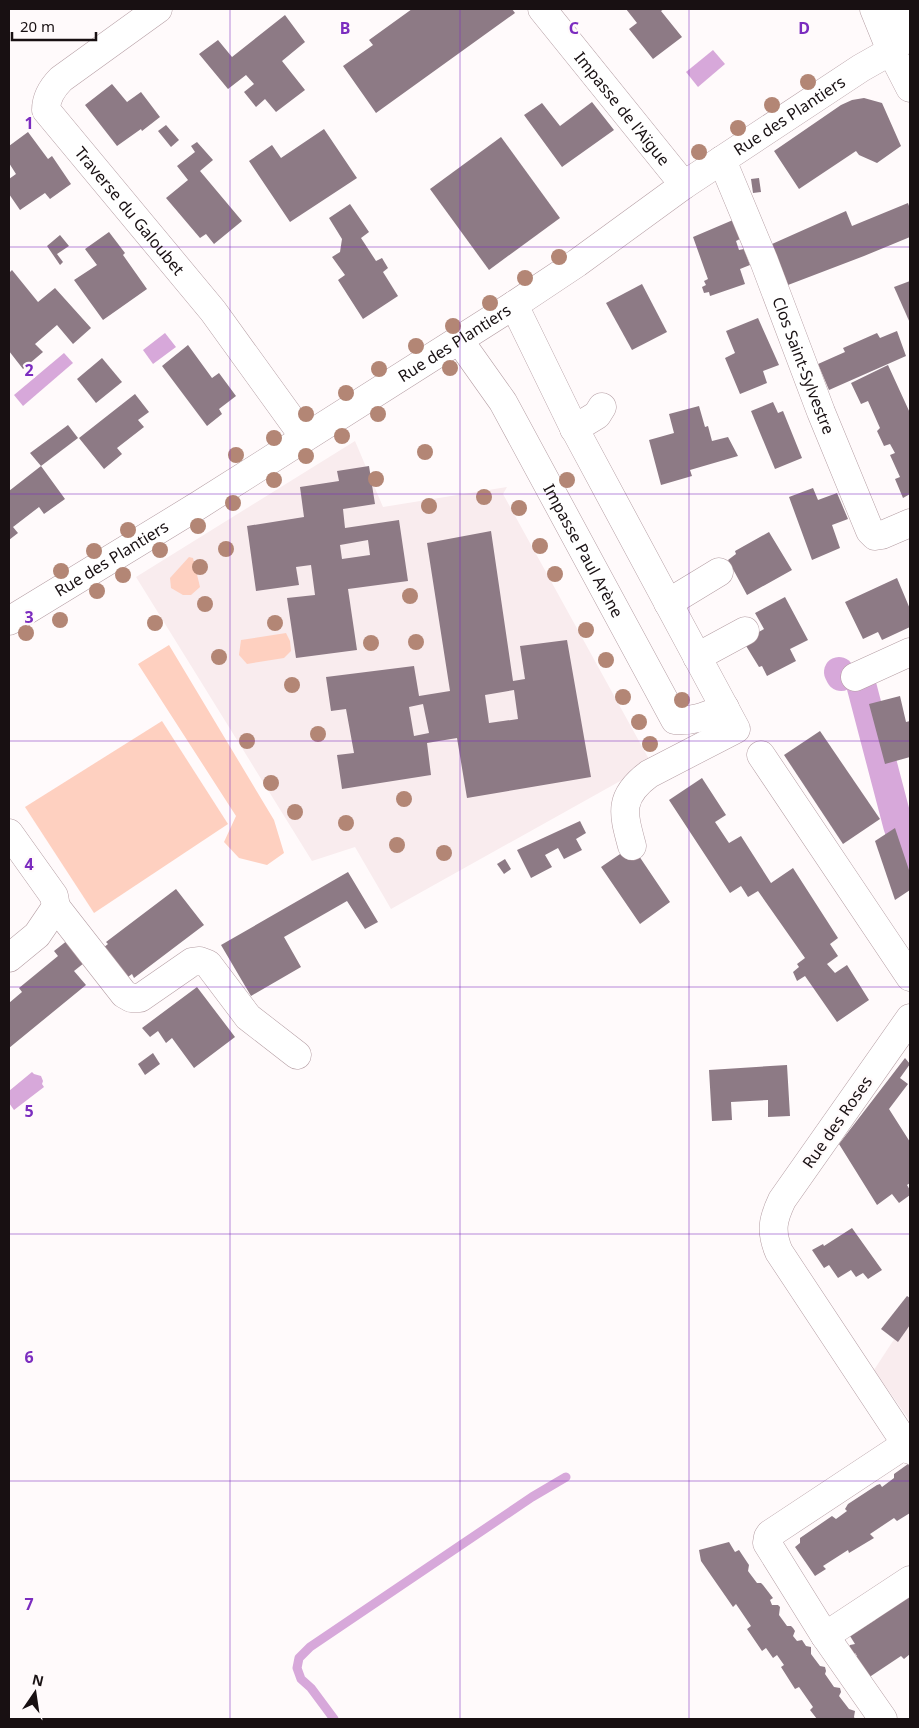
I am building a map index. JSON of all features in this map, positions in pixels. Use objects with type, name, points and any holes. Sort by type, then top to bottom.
[{"type":"street","name":"Traverse du Galoubet","points":[[158,9],[61,79],[48,96],[46,110],[49,116],[212,311],[304,437]]},
{"type":"street","name":"Impasse de l'Aïgue","points":[[542,9],[684,185]]},
{"type":"street","points":[[874,9],[904,48]]},
{"type":"street","points":[[898,9],[910,88]]},
{"type":"street","name":"Rue des Plantiers","points":[[9,621],[206,500],[514,305],[577,263],[684,185],[861,68],[904,48]]},
{"type":"street","name":"Clos Saint-Sylvestre","points":[[722,160],[764,261],[821,412],[870,532],[876,536],[882,535],[910,523]]},
{"type":"street","points":[[514,305],[573,427],[731,718],[636,783],[628,797],[624,810],[632,846]]},
{"type":"street","name":"Impasse Paul Arène","points":[[458,340],[502,402],[674,720],[731,718]]},
{"type":"street","points":[[573,427],[597,415],[602,407]]},
{"type":"street","points":[[668,603],[719,572]]},
{"type":"street","points":[[697,657],[745,631]]},
{"type":"street","points":[[855,676],[910,652]]},
{"type":"street","points":[[761,755],[910,977]]},
{"type":"street","points":[[9,833],[54,896],[56,907],[124,994],[131,998],[140,998],[192,962],[200,961],[208,964],[248,1017],[297,1055]]},
{"type":"street","points":[[9,958],[37,934],[56,907]]},
{"type":"street","name":"Rue des Roses","points":[[904,1440],[779,1252],[773,1230],[775,1215],[782,1200],[910,1018]]},
{"type":"street","points":[[882,1719],[768,1546],[768,1537],[904,1440]]},
{"type":"street","points":[[826,1636],[910,1580]]},
{"type":"shaded area","points":[[713,50],[725,64],[698,87],[686,72]]},
{"type":"shaded area","points":[[165,333],[176,347],[153,364],[143,350]]},
{"type":"shaded area","points":[[64,353],[73,363],[23,406],[14,395]]},
{"type":"shaded area","points":[[355,441],[383,507],[507,487],[503,494],[650,761],[631,775],[391,909],[355,847],[312,861],[136,577]]},
{"type":"shaded area","points":[[189,557],[193,558],[200,587],[191,595],[183,595],[171,588],[170,578]]},
{"type":"shaded area","points":[[286,633],[290,641],[291,651],[284,658],[247,664],[239,655],[241,640]]},
{"type":"shaded area","points":[[169,645],[274,820],[284,853],[267,865],[239,858],[224,842],[236,816],[138,664]]},
{"type":"shaded area","points":[[162,721],[228,824],[94,913],[25,807]]},
{"type":"shaded area","points":[[32,1072],[41,1076],[44,1087],[14,1110],[9,1103],[9,1091]]},
{"type":"shaded area","points":[[910,1315],[910,1421],[874,1370]]},
{"type":"building","points":[[412,9],[512,9],[515,13],[376,113],[343,66],[373,45],[369,40]]},
{"type":"building","points":[[626,9],[664,9],[661,11],[682,37],[653,59],[629,29],[637,23]]},
{"type":"building","points":[[285,15],[305,42],[282,61],[305,90],[276,112],[265,99],[256,107],[244,92],[254,84],[246,75],[228,89],[199,54],[218,40],[232,57]]},
{"type":"building","points":[[112,84],[127,102],[141,92],[160,117],[142,131],[141,129],[117,146],[85,105]]},
{"type":"building","points":[[864,98],[882,103],[901,146],[877,163],[859,155],[856,151],[799,189],[774,151],[841,105],[852,100]]},
{"type":"building","points":[[592,102],[614,130],[562,167],[524,115],[542,103],[560,126]]},
{"type":"building","points":[[166,125],[179,140],[171,147],[158,131]]},
{"type":"building","points":[[324,129],[357,178],[290,222],[249,161],[272,145],[281,158]]},
{"type":"building","points":[[28,132],[48,159],[52,156],[71,184],[50,199],[45,193],[20,210],[9,194],[9,179],[16,174],[9,163],[9,146]]},
{"type":"building","points":[[501,137],[560,218],[489,270],[430,189]]},
{"type":"building","points":[[197,142],[213,160],[200,171],[242,221],[214,244],[206,234],[200,238],[166,198],[188,180],[177,166],[195,152],[191,146]]},
{"type":"building","points":[[759,178],[761,192],[753,193],[751,179]]},
{"type":"building","points":[[908,203],[910,209],[910,237],[788,285],[772,244],[846,211],[852,226]]},
{"type":"building","points":[[350,204],[369,232],[361,238],[376,261],[382,258],[388,268],[383,272],[398,296],[363,319],[338,280],[345,275],[332,257],[340,252],[342,239],[329,218]]},
{"type":"building","points":[[733,220],[740,239],[736,241],[739,250],[744,249],[750,265],[740,269],[745,284],[710,296],[709,292],[704,293],[702,287],[706,285],[704,281],[708,279],[693,237]]},
{"type":"building","points":[[109,232],[125,253],[123,255],[147,289],[103,320],[74,280],[97,265],[85,249]]},
{"type":"building","points":[[60,235],[69,246],[57,254],[63,262],[60,265],[47,246]]},
{"type":"building","points":[[12,270],[38,302],[55,288],[91,328],[73,344],[57,325],[35,344],[43,352],[23,369],[9,351],[9,273]]},
{"type":"building","points":[[910,281],[910,323],[894,287]]},
{"type":"building","points":[[642,284],[667,332],[632,350],[606,303]]},
{"type":"building","points":[[758,318],[779,365],[763,371],[767,383],[740,394],[725,358],[735,353],[726,331]]},
{"type":"building","points":[[897,331],[906,356],[829,390],[818,364],[845,352],[843,348],[877,333],[880,338]]},
{"type":"building","points":[[188,345],[212,378],[219,373],[236,396],[219,409],[222,414],[207,426],[162,366]]},
{"type":"building","points":[[102,358],[122,382],[96,403],[77,379]]},
{"type":"building","points":[[888,365],[910,413],[910,494],[903,498],[895,479],[900,477],[890,455],[895,453],[890,444],[884,446],[877,431],[880,428],[868,401],[861,404],[851,383]]},
{"type":"building","points":[[135,394],[149,412],[138,420],[144,427],[117,448],[122,454],[104,469],[79,438]]},
{"type":"building","points":[[773,402],[778,413],[783,411],[802,458],[775,469],[751,411]]},
{"type":"building","points":[[699,406],[705,427],[708,426],[712,441],[728,437],[738,456],[690,470],[692,476],[661,485],[649,440],[674,433],[669,414]]},
{"type":"building","points":[[68,425],[78,438],[41,466],[30,453]]},
{"type":"building","points":[[41,466],[65,499],[44,514],[39,507],[13,527],[18,533],[9,540],[9,491]]},
{"type":"building","points":[[369,466],[375,504],[343,509],[345,528],[399,520],[408,581],[348,589],[357,650],[296,658],[287,598],[315,595],[311,565],[296,567],[299,585],[256,591],[247,526],[304,517],[300,487],[339,481],[337,471]],"holes":[[[368,540],[370,555],[342,559],[340,545]]]},
{"type":"building","points":[[813,488],[818,500],[837,493],[848,519],[832,525],[840,548],[812,560],[789,497]]},
{"type":"building","points":[[491,531],[513,681],[525,679],[520,646],[567,640],[591,777],[467,798],[457,738],[427,743],[431,775],[342,789],[337,755],[354,753],[346,709],[331,711],[326,677],[414,666],[419,696],[450,691],[427,543]],"holes":[[[514,690],[518,719],[489,723],[485,695]],[[423,704],[429,733],[414,736],[409,707]]]},
{"type":"building","points":[[769,532],[792,570],[747,595],[728,560],[736,554],[735,551]]},
{"type":"building","points":[[897,578],[910,609],[910,627],[882,640],[878,632],[863,639],[845,602]]},
{"type":"building","points":[[785,597],[808,640],[790,649],[796,661],[767,676],[762,666],[759,667],[743,641],[764,629],[755,613]]},
{"type":"building","points":[[900,696],[906,722],[910,721],[910,757],[885,764],[869,704]]},
{"type":"building","points":[[820,731],[880,819],[843,844],[784,755]]},
{"type":"building","points":[[702,778],[726,815],[715,822],[729,843],[741,836],[771,883],[793,868],[838,938],[830,944],[838,956],[827,964],[835,973],[847,965],[869,1000],[837,1022],[805,976],[797,981],[793,972],[799,967],[797,964],[805,958],[758,891],[748,897],[741,886],[730,893],[669,800]]},
{"type":"building","points":[[580,821],[586,833],[576,839],[582,850],[564,859],[558,848],[545,855],[552,867],[531,878],[517,850]]},
{"type":"building","points":[[895,828],[910,873],[910,890],[895,900],[875,841]]},
{"type":"building","points":[[626,850],[633,860],[639,856],[670,902],[640,924],[601,867]]},
{"type":"building","points":[[505,859],[511,869],[504,874],[497,864]]},
{"type":"building","points":[[348,872],[378,922],[365,929],[347,901],[284,937],[301,967],[251,996],[221,945]]},
{"type":"building","points":[[176,889],[204,925],[134,978],[132,974],[121,982],[98,952],[108,944],[106,942]]},
{"type":"building","points":[[68,940],[84,963],[74,971],[86,985],[9,1048],[9,1003],[22,992],[19,988],[58,956],[54,951]]},
{"type":"building","points":[[197,987],[235,1037],[194,1068],[172,1038],[166,1043],[158,1031],[150,1037],[142,1028]]},
{"type":"building","points":[[153,1053],[160,1064],[145,1075],[138,1064]]},
{"type":"building","points":[[905,1058],[910,1064],[900,1078],[908,1084],[889,1109],[910,1142],[910,1183],[907,1185],[910,1195],[899,1203],[892,1194],[877,1205],[839,1144]]},
{"type":"building","points":[[787,1065],[790,1116],[768,1117],[768,1100],[731,1102],[732,1120],[712,1121],[709,1070]]},
{"type":"building","points":[[852,1228],[882,1270],[868,1279],[863,1273],[856,1277],[851,1270],[838,1278],[829,1265],[824,1268],[812,1250],[823,1244],[824,1246]]},
{"type":"building","points":[[907,1296],[910,1298],[910,1325],[898,1342],[881,1329]]},
{"type":"building","points":[[908,1464],[910,1467],[910,1513],[897,1521],[894,1518],[870,1534],[874,1538],[849,1553],[848,1550],[823,1566],[826,1569],[815,1576],[795,1547],[800,1543],[800,1538],[832,1516],[836,1519],[847,1511],[845,1509],[848,1504],[877,1485],[880,1484],[882,1487],[894,1478],[894,1474]]},
{"type":"building","points":[[729,1542],[735,1552],[739,1550],[749,1565],[748,1571],[757,1583],[761,1583],[773,1598],[770,1600],[772,1605],[780,1607],[779,1615],[787,1626],[791,1626],[795,1631],[793,1636],[797,1641],[802,1640],[806,1646],[811,1647],[811,1654],[820,1666],[825,1667],[825,1674],[834,1687],[840,1688],[839,1696],[849,1709],[855,1711],[855,1719],[817,1719],[810,1710],[813,1707],[799,1687],[795,1689],[781,1667],[784,1665],[777,1655],[773,1658],[766,1648],[762,1651],[747,1629],[751,1626],[736,1604],[733,1607],[701,1561],[699,1550]]},
{"type":"building","points":[[910,1585],[910,1654],[904,1659],[901,1656],[865,1680],[852,1659],[857,1656],[848,1648],[850,1645],[855,1644],[850,1636],[875,1620]]},
{"type":"waterway","points":[[839,672],[841,676]]},
{"type":"waterway","points":[[861,684],[898,825],[910,861]]},
{"type":"waterway","points":[[334,1719],[311,1688],[301,1679],[297,1668],[299,1658],[310,1647],[532,1497],[566,1477]]}]
